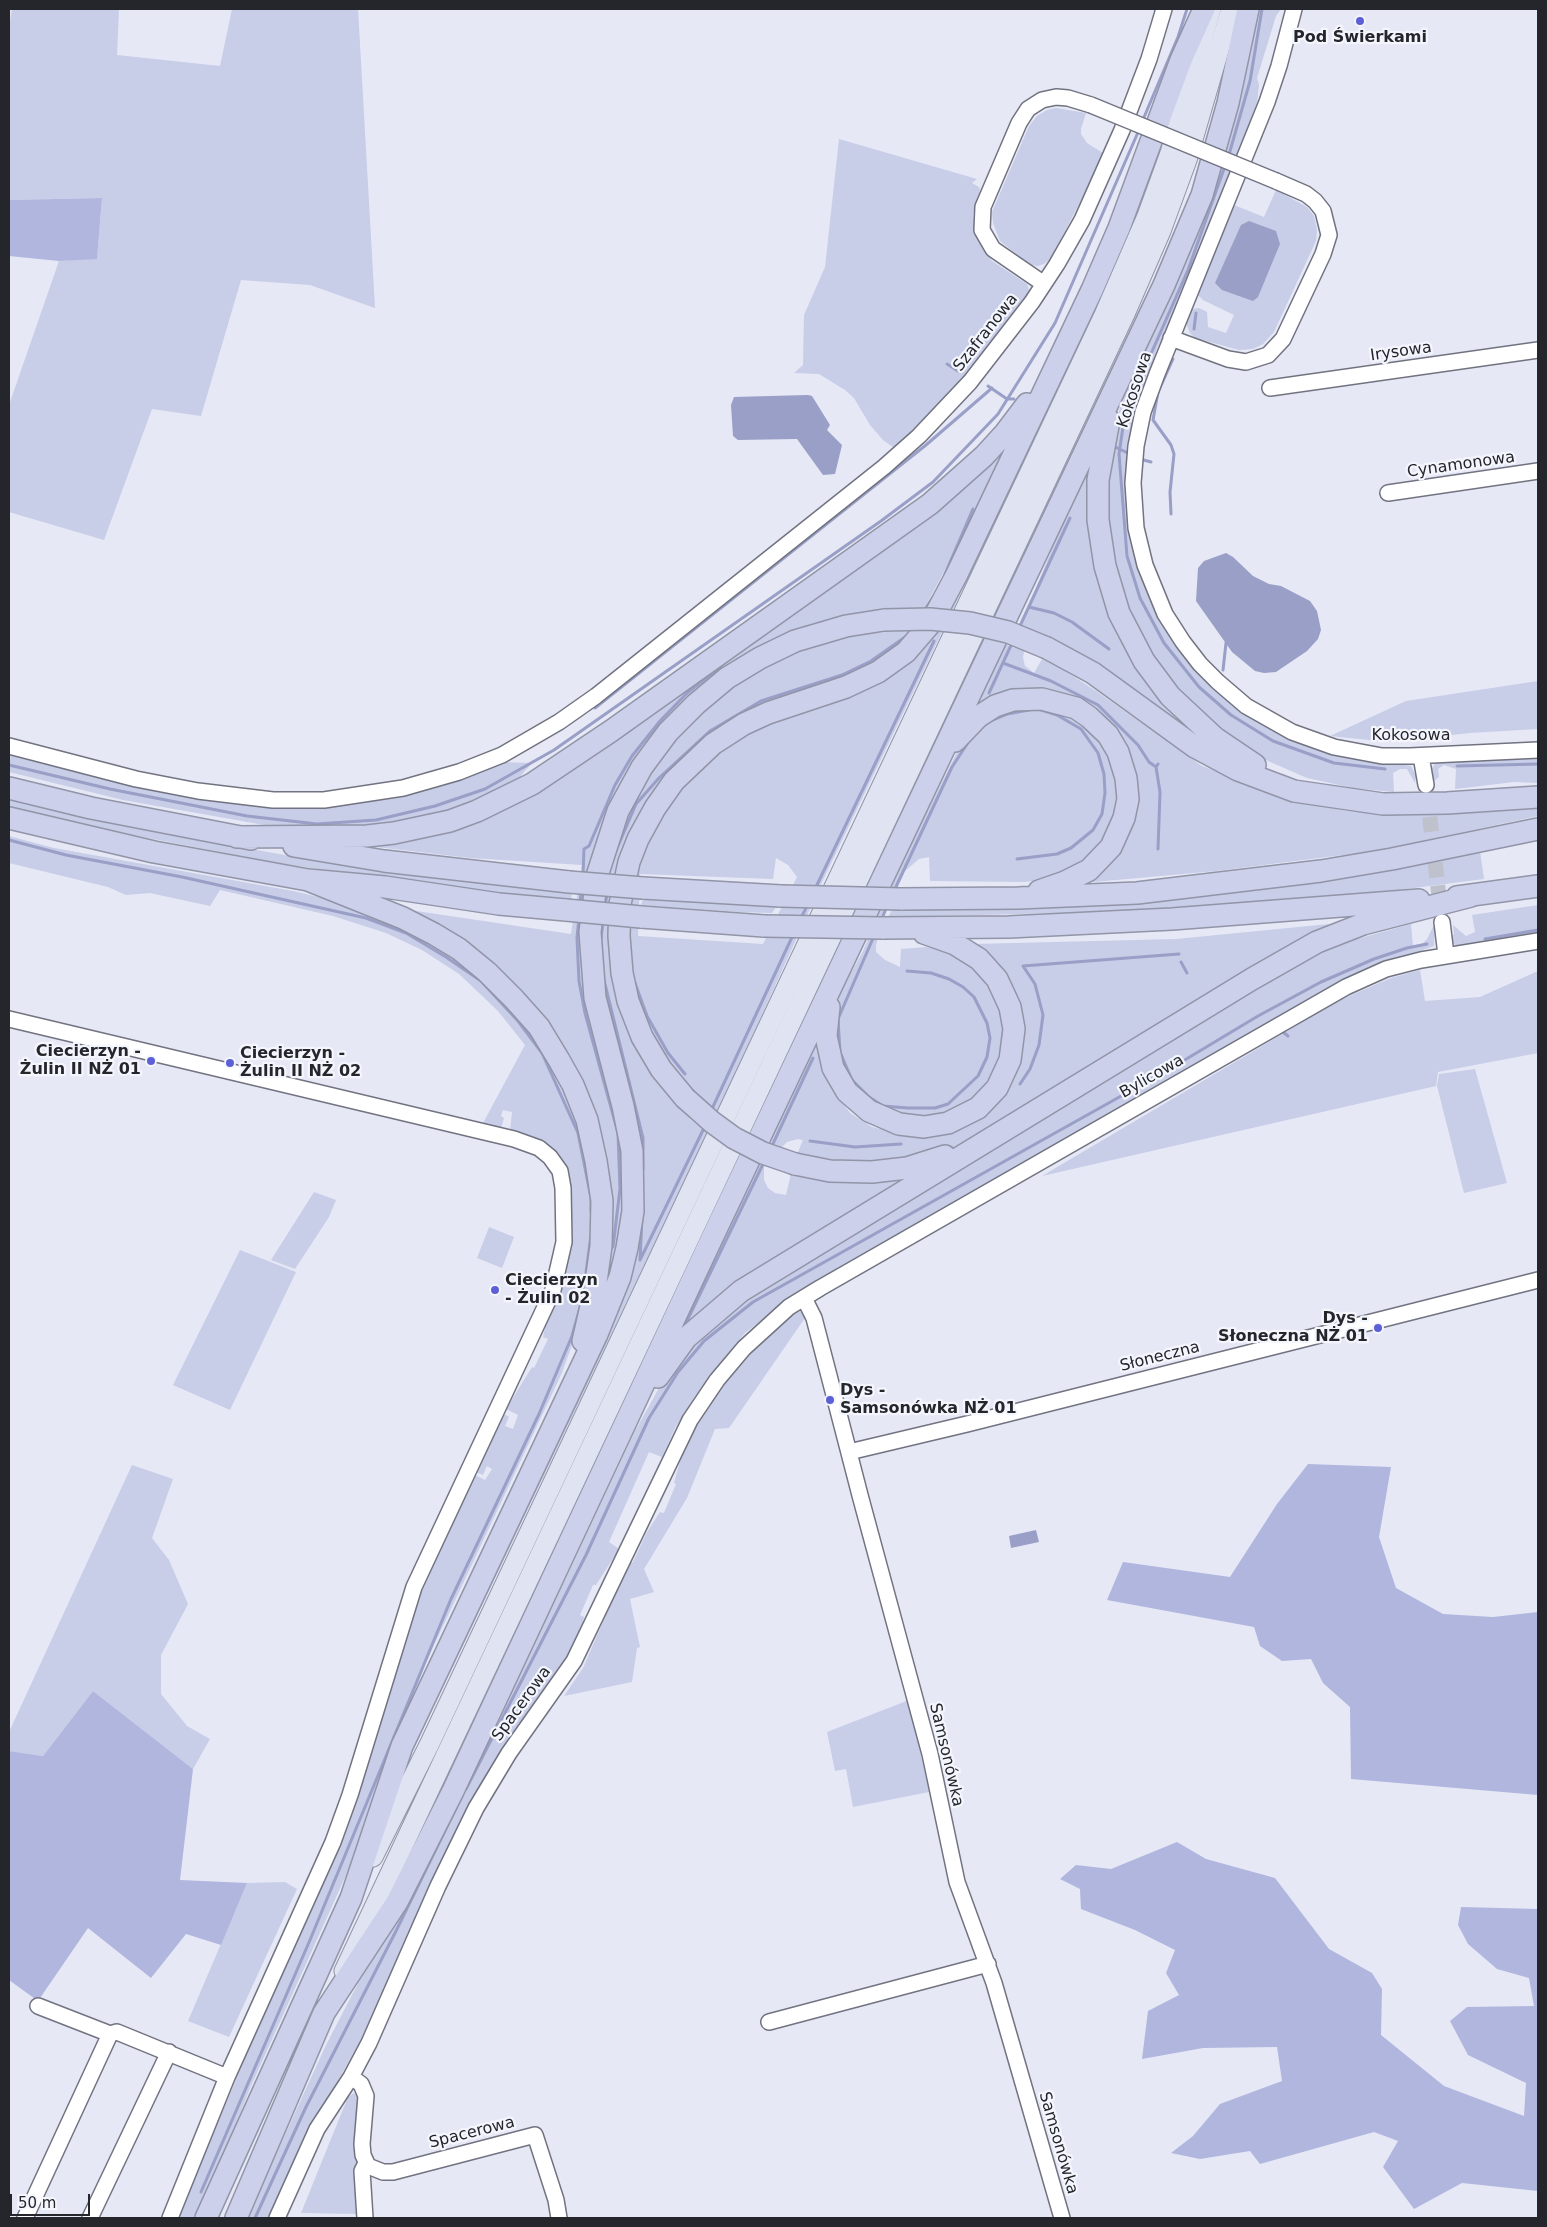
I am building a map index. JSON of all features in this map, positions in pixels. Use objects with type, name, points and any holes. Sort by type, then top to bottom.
[{"type":"highway","points":[[1015,1123],[958,1151],[907,1168],[878,1172],[851,1172],[795,1164],[763,1153],[734,1138],[712,1122],[685,1098],[661,1069],[642,1037],[628,1001],[621,967],[619,920],[622,889],[633,851],[644,827],[674,781],[696,758],[720,739],[768,713],[868,678],[888,666],[914,644],[931,623],[946,598],[1061,356],[1119,228],[1181,60],[1204,9]]},
{"type":"highway","points":[[236,2218],[324,2013],[397,1902],[453,1791],[1164,285],[1202,194],[1228,103],[1248,9]]},
{"type":"highway","points":[[237,837],[367,836],[394,833],[450,821],[498,801],[532,784],[611,731],[940,496],[973,468],[1005,433],[1061,356]]},
{"type":"highway","points":[[1121,376],[1104,441],[1098,480],[1097,505],[1104,566],[1125,626],[1152,673],[1170,696],[1191,717],[1243,758],[1316,795]]},
{"type":"highway","points":[[206,2218],[351,1898],[402,1746],[574,1382],[620,1277],[633,1211],[633,1172],[629,1132],[598,1013],[590,954],[590,921],[597,876],[618,811],[642,767],[668,732],[696,704],[727,678],[760,658],[795,642],[846,626],[884,620],[930,619],[963,622],[1008,632],[1047,648],[1093,673],[1184,739],[1213,757],[1268,782],[1294,791],[1383,804],[1538,796]]},
{"type":"highway","points":[[937,763],[962,731],[978,717],[995,706],[1013,700],[1027,699],[1042,699],[1076,708],[1099,726],[1118,752],[1126,778],[1128,799],[1124,818],[1110,847],[1089,870],[1018,898]]},
{"type":"highway","points":[[9,788],[91,808],[237,837],[384,861],[568,882],[781,896],[901,899],[1018,898],[1137,893],[1322,871],[1392,859],[1538,829]]},
{"type":"highway","points":[[9,818],[154,852],[308,880],[385,887],[499,904],[764,926],[882,928],[1009,927],[1172,920],[1471,896],[1538,886]]},
{"type":"highway","points":[[308,880],[403,918],[458,949],[487,972],[533,1020],[573,1085],[587,1120],[596,1161],[602,1218],[595,1289],[574,1382]]},
{"type":"highway","points":[[621,1433],[664,1367],[686,1338],[741,1291],[1252,979],[1317,942],[1363,924],[1471,896]]},
{"type":"highway","points":[[836,978],[826,1022],[826,1043],[833,1068],[843,1086],[857,1102],[884,1120],[916,1127],[948,1123],[971,1112],[983,1103],[997,1088],[1010,1060],[1014,1029],[1008,998],[992,972],[972,953],[955,944],[911,928]]},
{"type":"main road","points":[[351,1898],[429,1745],[1104,315],[1137,240],[1163,172],[1194,73],[1211,9]]},
{"type":"main road","points":[[324,2013],[1125,314],[1161,231],[1188,160],[1231,9]]},
{"type":"street","name":"Szafranowa","points":[[9,746],[136,779],[222,795],[273,800],[324,800],[403,788],[474,767],[502,755],[539,734],[596,696],[884,467],[920,436],[953,401],[989,359],[1044,284],[1075,233],[1098,187],[1149,59],[1164,9]]},
{"type":"street","name":"Kokosowa","points":[[1294,9],[1267,102],[1143,412],[1136,446],[1133,484],[1136,528],[1143,560],[1154,590],[1172,626],[1195,657],[1218,682],[1255,712],[1283,728],[1310,740],[1349,751],[1382,756],[1422,756],[1538,750]]},
{"type":"street","points":[[1044,284],[993,249],[982,230],[983,207],[1018,123],[1028,109],[1042,100],[1056,97],[1068,98],[1091,105],[1276,181],[1306,194],[1315,201],[1323,211],[1329,235],[1323,254],[1282,339],[1268,355],[1246,362],[1228,359],[1171,338]]},
{"type":"street","name":"Irysowa","points":[[1270,388],[1538,350]]},
{"type":"street","name":"Cynamonowa","points":[[1388,493],[1538,471]]},
{"type":"street","points":[[1422,756],[1426,785]]},
{"type":"street","points":[[1442,922],[1446,955]]},
{"type":"street","name":"Bylicowa","points":[[804,1298],[1340,990],[1391,968],[1446,955],[1538,941]]},
{"type":"street","points":[[9,1019],[514,1139],[534,1146],[547,1154],[556,1164],[562,1180],[565,1209],[564,1242],[553,1290],[414,1587],[340,1824],[227,2077],[170,2218]]},
{"type":"street","name":"Słoneczna","points":[[849,1452],[1538,1280]]},
{"type":"street","name":"Samsonówka","points":[[804,1298],[814,1318],[930,1754],[957,1882],[988,1964],[1062,2218]]},
{"type":"street","name":"Spacerowa","points":[[277,2218],[317,2129],[351,2077],[369,2043],[438,1886],[476,1808],[508,1753],[567,1672],[581,1648],[695,1412],[722,1372],[744,1348],[776,1318],[804,1298]]},
{"type":"street","points":[[769,2022],[988,1964]]},
{"type":"street","points":[[38,2006],[110,2034],[117,2032],[227,2077]]},
{"type":"street","points":[[25,2218],[110,2034]]},
{"type":"street","points":[[90,2218],[169,2052]]},
{"type":"street","points":[[351,2077],[361,2084],[366,2096],[362,2144],[366,2163],[362,2171],[365,2218]]},
{"type":"street","name":"Spacerowa","points":[[366,2163],[373,2169],[393,2172],[534,2135],[556,2200],[559,2218]]},
{"type":"shaded area","points":[[12,9],[119,9],[117,55],[220,66],[232,9],[358,9],[375,308],[310,285],[241,280],[201,416],[152,409],[104,540],[9,512],[9,405],[59,261],[97,258],[102,198],[9,200],[9,28]]},
{"type":"shaded area","points":[[1256,9],[1281,9],[1276,16],[1257,78],[1259,85],[1257,103],[1172,321],[1158,346],[1144,388],[1127,479],[1170,634],[1291,738],[1331,754],[1411,766],[1416,776],[1415,783],[1407,769],[1400,769],[1393,773],[1394,792],[1353,788],[1307,778],[1268,761],[1241,746],[1201,716],[1183,698],[1146,650],[1113,571],[1104,500],[1114,430],[1124,393]]},
{"type":"shaded area","points":[[1056,108],[1086,113],[1081,134],[1087,143],[1103,153],[1090,183],[1051,258],[1038,266],[1030,265],[1000,241],[993,223],[992,212],[1029,126],[1037,116],[1047,110]]},
{"type":"shaded area","points":[[1168,118],[1156,163],[1101,294],[1040,428],[824,878],[715,1118],[673,1076],[640,1016],[626,936],[633,873],[660,811],[721,746],[911,657]],"holes":[[[776,858],[788,865],[797,877],[763,944],[638,936],[640,874],[773,879]]]},
{"type":"shaded area","points":[[839,139],[977,179],[972,183],[979,187],[980,190],[973,215],[978,239],[992,261],[1027,284],[1029,290],[1029,295],[948,398],[899,445],[893,447],[883,440],[870,425],[854,398],[845,390],[819,374],[794,373],[803,365],[804,315],[825,267]]},
{"type":"shaded area","points":[[1276,190],[1307,207],[1314,216],[1317,230],[1316,241],[1274,332],[1263,344],[1253,349],[1239,350],[1195,338],[1190,333],[1186,323],[1192,309],[1199,308],[1207,312],[1208,327],[1226,333],[1234,315],[1203,300],[1198,295],[1234,205],[1264,217]]},
{"type":"shaded area","points":[[102,198],[97,259],[59,261],[9,256],[9,200]]},
{"type":"shaded area","points":[[1249,221],[1276,231],[1280,244],[1258,297],[1253,301],[1222,290],[1215,283],[1241,225]]},
{"type":"shaded area","points":[[812,396],[830,425],[827,430],[842,445],[835,474],[823,475],[797,439],[738,440],[733,436],[731,405],[734,397]]},
{"type":"shaded area","points":[[1022,425],[924,609],[800,632],[648,743],[582,911],[579,939],[583,988],[593,1036],[622,1130],[623,1226],[606,1294],[608,1224],[556,1041],[403,909],[571,934],[582,865],[470,858],[368,846],[469,821]]},
{"type":"shaded area","points":[[1095,444],[1095,563],[1104,601],[1121,638],[1204,740],[1070,648],[1020,627]]},
{"type":"shaded area","points":[[1226,553],[1253,576],[1269,584],[1281,586],[1310,601],[1317,611],[1321,630],[1318,639],[1307,651],[1276,672],[1264,673],[1255,671],[1232,652],[1196,601],[1198,568],[1204,561]]},
{"type":"shaded area","points":[[917,630],[878,665],[766,707],[667,779],[613,948],[679,1105],[691,1120],[707,1133],[399,1780],[416,1731],[638,1226],[598,986],[599,902],[630,803],[653,764],[689,721],[757,667],[791,653],[858,634]]},
{"type":"shaded area","points":[[1001,643],[1024,651],[1025,666],[1034,673],[1042,659],[1065,671],[1202,766],[1301,803],[1348,811],[1406,815],[1538,805],[1538,816],[1375,851],[1216,871],[1083,883],[1136,789],[1072,698],[971,712]]},
{"type":"shaded area","points":[[1538,681],[1538,729],[1470,733],[1389,742],[1330,736],[1406,701]]},
{"type":"shaded area","points":[[1024,705],[1066,713],[1101,738],[1112,760],[1119,786],[1118,806],[1098,851],[1080,867],[1054,879],[1024,882],[930,881],[929,857],[919,859],[905,871],[883,915],[876,952],[885,960],[900,967],[901,949],[926,947],[952,953],[980,970],[1003,1007],[1006,1045],[989,1087],[962,1109],[924,1119],[888,1114],[844,1078],[832,1024],[840,993],[863,951],[893,880],[963,740],[996,713]]},
{"type":"shaded area","points":[[9,754],[187,795],[329,805],[365,802],[420,791],[498,762],[532,763],[509,789],[452,812],[390,827],[270,826],[123,800],[9,772]]},
{"type":"shaded area","points":[[1538,756],[1538,783],[1514,782],[1455,789],[1456,769],[1444,765],[1438,769],[1439,777],[1434,781],[1433,775],[1429,773],[1436,762]]},
{"type":"shaded area","points":[[9,799],[135,828],[307,859],[437,878],[572,893],[571,901],[369,877],[272,862],[81,825],[9,808]]},
{"type":"shaded area","points":[[9,836],[54,848],[293,891],[365,908],[456,952],[513,1004],[575,1108],[596,1215],[585,1310],[561,1375],[427,1660],[390,1755],[360,1844],[251,2086],[198,2218],[178,2218],[279,1977],[345,1835],[417,1602],[475,1475],[485,1480],[492,1469],[487,1466],[483,1475],[476,1472],[504,1414],[509,1417],[505,1426],[513,1429],[518,1415],[506,1409],[532,1367],[534,1368],[548,1339],[543,1337],[571,1212],[570,1179],[563,1162],[548,1146],[534,1138],[510,1131],[512,1112],[503,1110],[501,1116],[504,1118],[501,1128],[497,1129],[482,1125],[525,1045],[498,1011],[459,974],[422,950],[386,933],[333,916],[220,890],[210,906],[150,893],[126,895],[108,887],[9,863]]},
{"type":"shaded area","points":[[1480,851],[1484,879],[1311,900],[1161,911],[888,917],[892,910],[1025,909],[1226,894],[1381,871]]},
{"type":"shaded area","points":[[643,899],[776,907],[772,913],[738,912],[641,905]]},
{"type":"shaded area","points":[[1538,905],[1538,935],[1459,948],[1453,943],[1449,935],[1454,935],[1453,925],[1466,936],[1475,932],[1472,915]]},
{"type":"shaded area","points":[[1435,923],[1434,946],[1354,974],[839,1267],[786,1301],[745,1333],[693,1399],[675,1428],[662,1457],[649,1452],[609,1542],[619,1549],[596,1585],[593,1585],[580,1615],[584,1617],[579,1638],[570,1657],[545,1693],[390,1978],[364,2034],[302,2145],[268,2218],[247,2218],[326,2045],[482,1745],[567,1576],[635,1431],[673,1363],[734,1306],[1227,1004],[1332,946],[1411,924],[1413,946],[1421,945],[1427,939]]},
{"type":"shaded area","points":[[1329,924],[1328,930],[953,1148],[908,1164],[795,1159],[803,1140],[798,1139],[787,1142],[781,1148],[780,1153],[764,1146],[813,1045],[817,1048],[831,1087],[850,1113],[872,1127],[916,1138],[936,1136],[1020,1056],[974,944],[1176,939]]},
{"type":"shaded area","points":[[1420,970],[1425,1001],[1480,997],[1538,971],[1538,1053],[1438,1072],[1436,1086],[1042,1176],[1340,1000],[1391,978]]},
{"type":"shaded area","points":[[1475,1069],[1507,1183],[1464,1193],[1437,1086],[1439,1074]]},
{"type":"shaded area","points":[[758,1164],[764,1166],[764,1180],[768,1188],[775,1193],[786,1195],[791,1174],[841,1183],[865,1183],[891,1180],[920,1173],[670,1347]]},
{"type":"shaded area","points":[[314,1192],[336,1200],[329,1217],[295,1269],[271,1260]]},
{"type":"shaded area","points":[[489,1227],[514,1237],[502,1268],[477,1258]]},
{"type":"shaded area","points":[[240,1250],[296,1272],[230,1410],[173,1385]]},
{"type":"shaded area","points":[[794,1311],[804,1312],[807,1315],[729,1428],[715,1429],[687,1498],[644,1569],[654,1592],[630,1599],[640,1647],[637,1648],[632,1682],[564,1696],[583,1668],[628,1564],[633,1562],[647,1532],[660,1512],[664,1513],[676,1484],[674,1483],[681,1458],[676,1454],[732,1368]]},
{"type":"shaded area","points":[[1308,1464],[1391,1467],[1379,1537],[1396,1588],[1443,1614],[1493,1617],[1538,1612],[1538,1795],[1351,1779],[1350,1707],[1323,1683],[1311,1659],[1282,1661],[1260,1646],[1254,1627],[1107,1600],[1123,1562],[1230,1577],[1277,1504]]},
{"type":"shaded area","points":[[132,1465],[173,1479],[152,1538],[169,1560],[188,1604],[161,1655],[161,1694],[187,1726],[210,1739],[193,1769],[93,1691],[43,1756],[9,1751],[9,1732]]},
{"type":"shaded area","points":[[1036,1530],[1039,1542],[1011,1548],[1009,1536]]},
{"type":"shaded area","points":[[93,1691],[193,1769],[180,1880],[247,1883],[221,1945],[186,1934],[151,1978],[88,1928],[38,2001],[9,1980],[9,1751],[43,1756]]},
{"type":"shaded area","points":[[909,1700],[929,1792],[853,1807],[846,1769],[835,1771],[827,1732]]},
{"type":"shaded area","points":[[1177,1842],[1206,1859],[1275,1878],[1329,1949],[1372,1973],[1382,1989],[1381,2035],[1444,2086],[1524,2116],[1526,2083],[1468,2055],[1450,2021],[1467,2007],[1534,2006],[1529,1978],[1497,1969],[1468,1944],[1458,1925],[1461,1907],[1538,1909],[1538,2191],[1462,2183],[1414,2209],[1383,2167],[1398,2141],[1374,2132],[1260,2164],[1250,2151],[1200,2159],[1171,2153],[1193,2136],[1220,2104],[1282,2081],[1277,2047],[1203,2048],[1142,2059],[1148,2011],[1179,1995],[1166,1973],[1175,1950],[1135,1930],[1081,1909],[1080,1889],[1060,1879],[1076,1865],[1111,1869]]},
{"type":"shaded area","points":[[285,1882],[297,1889],[229,2037],[188,2021],[247,1883]]},
{"type":"shaded area","points":[[354,2093],[360,2099],[358,2214],[301,2213],[348,2097]]},
{"type":"waterway","points":[[1142,122],[1178,37],[1187,9]]},
{"type":"waterway","points":[[1228,158],[1250,81],[1262,9]]},
{"type":"waterway","points":[[9,765],[110,789],[247,816],[317,824],[376,820],[435,806],[485,789],[554,750],[881,521],[933,482],[998,414],[1055,323],[1139,130]]},
{"type":"waterway","points":[[1225,166],[1188,270],[1150,356],[1123,427],[1119,454],[1127,556],[1140,598],[1164,643],[1199,687],[1231,715],[1273,741],[1334,763],[1385,769]]},
{"type":"waterway","points":[[1194,329],[1196,313]]},
{"type":"waterway","points":[[1171,514],[1170,492],[1174,454],[1171,445],[1153,420],[1158,392],[1173,359]]},
{"type":"waterway","points":[[947,364],[958,371]]},
{"type":"waterway","points":[[988,386],[1007,399],[1014,399]]},
{"type":"waterway","points":[[595,708],[926,445],[992,388]]},
{"type":"waterway","points":[[1113,446],[1130,454]]},
{"type":"waterway","points":[[1140,459],[1151,462]]},
{"type":"waterway","points":[[945,574],[973,509]]},
{"type":"waterway","points":[[1019,628],[1070,518]]},
{"type":"waterway","points":[[924,611],[933,597]]},
{"type":"waterway","points":[[1029,607],[1054,613],[1072,622],[1109,649]]},
{"type":"waterway","points":[[615,853],[636,804],[659,778],[710,731],[761,701],[842,675],[871,661],[908,635]]},
{"type":"waterway","points":[[815,889],[934,641]]},
{"type":"waterway","points":[[989,693],[1013,641]]},
{"type":"waterway","points":[[1223,670],[1226,643]]},
{"type":"waterway","points":[[1003,663],[1051,681],[1098,705],[1138,745],[1149,762],[1156,767]]},
{"type":"waterway","points":[[583,875],[584,849],[589,846],[615,785],[632,756],[660,721],[687,693],[720,667]]},
{"type":"waterway","points":[[1017,859],[1057,854],[1071,848],[1093,830],[1102,814],[1105,793],[1104,774],[1098,753],[1081,729],[1057,715],[1038,709]]},
{"type":"waterway","points":[[990,721],[1007,714],[1029,710]]},
{"type":"waterway","points":[[894,891],[952,767],[969,741]]},
{"type":"waterway","points":[[1158,764],[1156,767],[1160,792],[1158,849]]},
{"type":"waterway","points":[[1457,766],[1538,764]]},
{"type":"waterway","points":[[9,840],[66,855],[182,877],[366,918],[406,933],[446,957],[481,981],[518,1021],[542,1053],[578,1133],[591,1198],[591,1211]]},
{"type":"waterway","points":[[580,905],[581,891]]},
{"type":"waterway","points":[[605,907],[607,893]]},
{"type":"waterway","points":[[801,918],[808,904]]},
{"type":"waterway","points":[[881,921],[887,906]]},
{"type":"waterway","points":[[579,918],[577,938],[579,981],[585,1013],[618,1133],[620,1189],[613,1247]]},
{"type":"waterway","points":[[601,939],[603,920]]},
{"type":"waterway","points":[[1485,939],[1538,930]]},
{"type":"waterway","points":[[711,1111],[793,935]]},
{"type":"waterway","points":[[874,936],[838,1019],[840,1052],[852,1080],[869,1097],[883,1106],[935,1108],[948,1104],[978,1076],[987,1057],[990,1038],[987,1023],[974,997],[963,987],[949,979],[931,973],[907,971]]},
{"type":"waterway","points":[[466,1789],[586,1555],[649,1418],[678,1372],[704,1341],[753,1302],[1173,1067],[1258,1016],[1321,982],[1374,959],[1407,948],[1427,944]]},
{"type":"waterway","points":[[1020,1084],[1030,1069],[1039,1045],[1043,1015],[1035,984],[1023,966],[1179,954]]},
{"type":"waterway","points":[[1181,962],[1187,973]]},
{"type":"waterway","points":[[604,980],[643,1138],[643,1169]]},
{"type":"waterway","points":[[635,983],[647,1016],[668,1053],[685,1074]]},
{"type":"waterway","points":[[1283,1032],[1288,1036]]},
{"type":"waterway","points":[[771,1148],[813,1058]]},
{"type":"waterway","points":[[642,1218],[640,1260],[705,1126]]},
{"type":"waterway","points":[[810,1141],[855,1147],[901,1144]]},
{"type":"waterway","points":[[684,1327],[765,1160]]},
{"type":"waterway","points":[[584,1288],[591,1235]]},
{"type":"waterway","points":[[201,2192],[310,1940],[451,1599],[539,1414],[572,1336],[581,1304]]},
{"type":"waterway","points":[[255,2218],[306,2107],[396,1931],[457,1806]]},
{"type":"tunnel","points":[[1427,794],[1441,913]]},
{"type":"place","name":"Pod Świerkami","points":[[1360,21]]},
{"type":"place","name":"Ciecierzyn - Żulin II NŻ 01","points":[[151,1061]]},
{"type":"place","name":"Ciecierzyn - Żulin II NŻ 02","points":[[230,1063]]},
{"type":"place","name":"Ciecierzyn - Żulin 02","points":[[495,1290]]},
{"type":"place","name":"Dys - Słoneczna NŻ 01","points":[[1378,1328]]},
{"type":"place","name":"Dys - Samsonówka NŻ 01","points":[[830,1400]]}]
